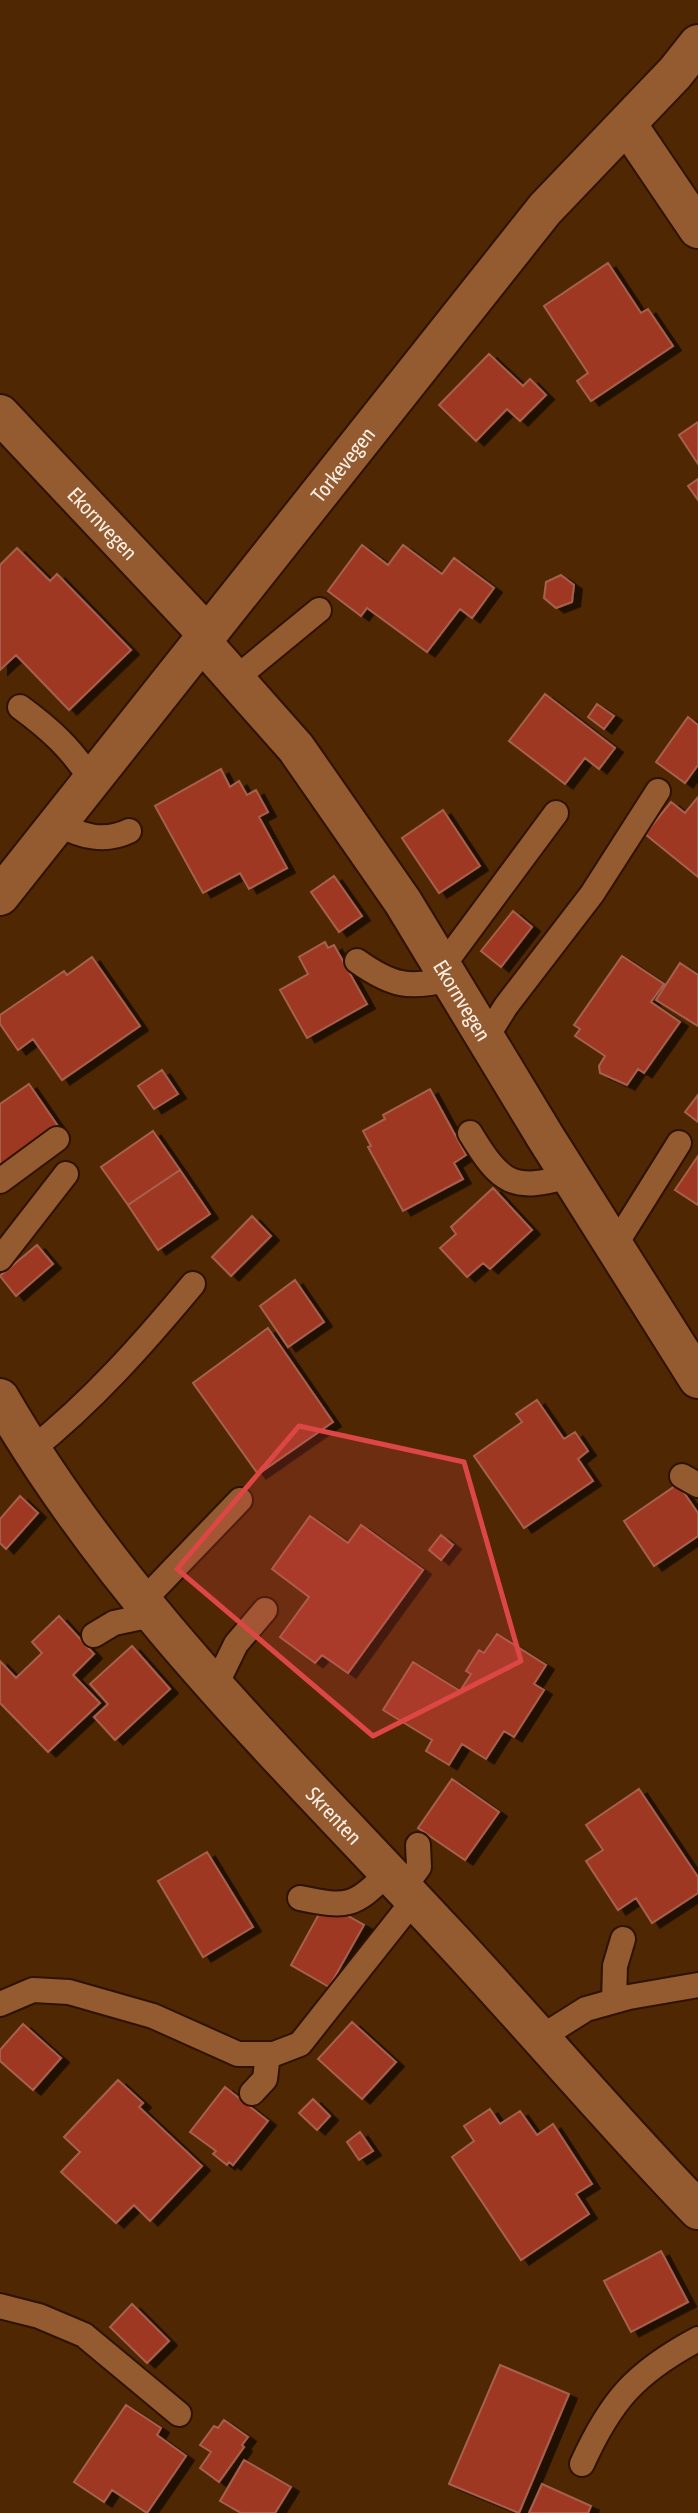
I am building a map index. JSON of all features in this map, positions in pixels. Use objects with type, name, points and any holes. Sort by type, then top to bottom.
[{"type":"street","name":"Torkevegen","points":[[0,896],[545,209],[696,50]]},
{"type":"street","points":[[626,124],[698,229]]},
{"type":"street","name":"Ekornvegen","points":[[0,414],[205,638],[235,679],[296,748],[404,902],[614,1247],[695,1364]]},
{"type":"street","name":"Skrenten","points":[[0,1398],[30,1451],[125,1583],[215,1687],[698,2210]]},
{"type":"lane","points":[[235,679],[319,610]]},
{"type":"lane","points":[[20,707],[53,731],[76,757],[92,781]]},
{"type":"lane","points":[[486,1038],[506,1006],[592,894],[657,791]]},
{"type":"lane","points":[[357,961],[382,978],[419,987],[446,973],[556,813]]},
{"type":"lane","points":[[58,824],[82,836],[117,837],[129,831]]},
{"type":"lane","points":[[470,1133],[485,1158],[508,1181],[534,1186],[570,1176]]},
{"type":"lane","points":[[0,1181],[57,1139]]},
{"type":"lane","points":[[614,1247],[679,1143]]},
{"type":"lane","points":[[0,1259],[66,1174]]},
{"type":"lane","points":[[30,1451],[66,1422],[103,1386],[193,1284]]},
{"type":"lane","points":[[94,1635],[147,1608],[240,1500]]},
{"type":"lane","points":[[215,1687],[236,1644],[265,1611]]},
{"type":"lane","points":[[0,2004],[33,1990],[69,1992],[153,2016],[238,2054],[268,2054],[300,2044],[402,1888],[419,1867],[418,1845]]},
{"type":"lane","points":[[300,1898],[336,1905],[402,1888]]},
{"type":"lane","points":[[614,2001],[615,1966],[623,1938]]},
{"type":"lane","points":[[540,2038],[586,2009],[698,1985]]},
{"type":"lane","points":[[252,2093],[265,2079],[268,2054]]},
{"type":"lane","points":[[0,2306],[39,2316],[84,2335],[120,2362],[179,2414]]},
{"type":"lane","points":[[582,2465],[615,2402],[643,2373],[698,2339]]},
{"type":"highlighted area","points":[[299,1426],[464,1462],[521,1661],[373,1736],[177,1569]]},
{"type":"building","points":[[608,263],[641,313],[648,309],[673,346],[591,401],[577,381],[588,373],[544,306]]},
{"type":"building","points":[[489,354],[523,386],[530,379],[546,395],[520,421],[507,409],[476,441],[439,405]]},
{"type":"building","points":[[698,422],[698,464],[679,435]]},
{"type":"building","points":[[698,479],[698,500],[688,486]]},
{"type":"building","points":[[362,545],[388,565],[403,545],[442,574],[454,558],[494,588],[472,618],[460,609],[427,652],[367,608],[361,616],[328,591]]},
{"type":"building","points":[[17,548],[50,581],[57,574],[131,650],[69,710],[16,655],[0,670],[0,565]]},
{"type":"building","points":[[561,575],[574,585],[572,602],[556,608],[544,598],[546,582]]},
{"type":"building","points":[[545,694],[615,748],[599,769],[585,758],[565,784],[509,741]]},
{"type":"building","points":[[597,704],[614,716],[604,729],[588,717]]},
{"type":"building","points":[[688,717],[698,725],[698,765],[685,783],[656,762]]},
{"type":"building","points":[[221,769],[230,787],[239,781],[247,795],[256,790],[268,812],[259,817],[287,868],[249,889],[240,873],[203,893],[155,806]]},
{"type":"building","points":[[698,797],[698,877],[645,834],[671,802],[685,813]]},
{"type":"building","points":[[443,810],[480,866],[439,893],[402,838]]},
{"type":"building","points":[[334,876],[362,916],[339,932],[311,892]]},
{"type":"building","points":[[513,911],[532,927],[501,967],[481,951]]},
{"type":"building","points":[[325,942],[328,948],[334,945],[367,1004],[307,1038],[280,990],[308,974],[299,957]]},
{"type":"building","points":[[622,956],[664,984],[651,1002],[680,1022],[644,1073],[638,1069],[627,1085],[600,1073],[599,1066],[605,1056],[575,1036],[580,1029],[574,1025]]},
{"type":"building","points":[[92,957],[140,1026],[62,1080],[33,1039],[18,1050],[0,1024],[0,1015],[64,971],[67,975]]},
{"type":"building","points":[[680,963],[698,975],[698,1026],[656,1000]]},
{"type":"building","points":[[162,1070],[178,1094],[154,1109],[138,1086]]},
{"type":"building","points":[[29,1084],[62,1132],[0,1169],[0,1104]]},
{"type":"building","points":[[430,1089],[466,1155],[454,1163],[463,1179],[403,1211],[368,1147],[371,1146],[363,1131],[385,1119],[383,1115]]},
{"type":"building","points":[[698,1095],[698,1122],[685,1112]]},
{"type":"building","points":[[153,1131],[180,1170],[128,1205],[101,1167]]},
{"type":"building","points":[[698,1156],[698,1205],[675,1190]]},
{"type":"building","points":[[180,1170],[210,1214],[158,1250],[128,1205]]},
{"type":"building","points":[[493,1188],[532,1230],[490,1269],[483,1263],[467,1277],[440,1248],[456,1234],[451,1227]]},
{"type":"building","points":[[252,1216],[271,1236],[231,1276],[212,1257]]},
{"type":"building","points":[[37,1245],[53,1264],[16,1296],[0,1276]]},
{"type":"building","points":[[295,1280],[324,1322],[288,1347],[260,1306]]},
{"type":"building","points":[[268,1328],[333,1422],[258,1474],[193,1383]]},
{"type":"building","points":[[537,1400],[564,1439],[575,1432],[588,1451],[578,1459],[593,1481],[524,1528],[474,1456],[522,1422],[516,1414]]},
{"type":"building","points":[[678,1484],[698,1513],[698,1536],[654,1566],[624,1521]]},
{"type":"building","points":[[20,1496],[38,1513],[6,1549],[0,1543],[0,1519]]},
{"type":"building","points":[[310,1516],[348,1543],[361,1525],[423,1570],[348,1673],[322,1655],[315,1663],[280,1637],[309,1597],[272,1569]]},
{"type":"building","points":[[441,1535],[453,1545],[441,1560],[429,1550]]},
{"type":"building","points":[[59,1616],[94,1654],[73,1675],[100,1703],[48,1752],[0,1703],[0,1661],[16,1678],[42,1653],[32,1642]]},
{"type":"building","points":[[497,1634],[546,1665],[534,1684],[544,1690],[514,1737],[504,1731],[486,1759],[462,1744],[449,1765],[426,1751],[432,1740],[383,1710],[413,1662],[460,1691],[471,1674],[466,1671],[479,1650],[484,1653]]},
{"type":"building","points":[[132,1646],[170,1689],[115,1740],[94,1717],[108,1704],[90,1684]]},
{"type":"building","points":[[452,1779],[499,1812],[465,1860],[418,1828]]},
{"type":"building","points":[[639,1789],[698,1877],[698,1893],[652,1923],[636,1898],[618,1910],[586,1861],[603,1850],[586,1825]]},
{"type":"building","points":[[207,1852],[253,1927],[203,1957],[158,1881]]},
{"type":"building","points":[[325,1903],[364,1925],[329,1987],[291,1965]]},
{"type":"building","points":[[352,2022],[396,2062],[362,2099],[318,2059]]},
{"type":"building","points":[[23,2024],[61,2058],[33,2090],[0,2061],[0,2050]]},
{"type":"building","points":[[118,2080],[143,2103],[139,2107],[202,2166],[150,2221],[134,2205],[116,2223],[61,2172],[80,2152],[64,2137]]},
{"type":"building","points":[[225,2087],[268,2121],[233,2165],[229,2162],[227,2165],[213,2154],[216,2151],[190,2132]]},
{"type":"building","points":[[313,2099],[330,2116],[317,2130],[299,2113]]},
{"type":"building","points":[[490,2109],[500,2124],[520,2111],[537,2135],[553,2124],[592,2184],[576,2194],[589,2214],[521,2260],[452,2157],[474,2141],[464,2126]]},
{"type":"building","points":[[360,2132],[373,2151],[359,2160],[347,2142]]},
{"type":"building","points":[[661,2251],[688,2302],[631,2332],[604,2281]]},
{"type":"building","points":[[132,2304],[169,2341],[147,2363],[110,2327]]},
{"type":"building","points":[[500,2365],[569,2394],[519,2513],[449,2484]]},
{"type":"building","points":[[126,2405],[161,2428],[157,2435],[186,2456],[147,2513],[112,2490],[104,2502],[74,2482]]},
{"type":"building","points":[[224,2420],[248,2437],[219,2482],[200,2468],[211,2452],[200,2445],[214,2426],[218,2428]]},
{"type":"building","points":[[244,2460],[291,2487],[275,2513],[241,2513],[220,2501]]},
{"type":"building","points":[[542,2484],[591,2506],[588,2513],[529,2513]]}]
